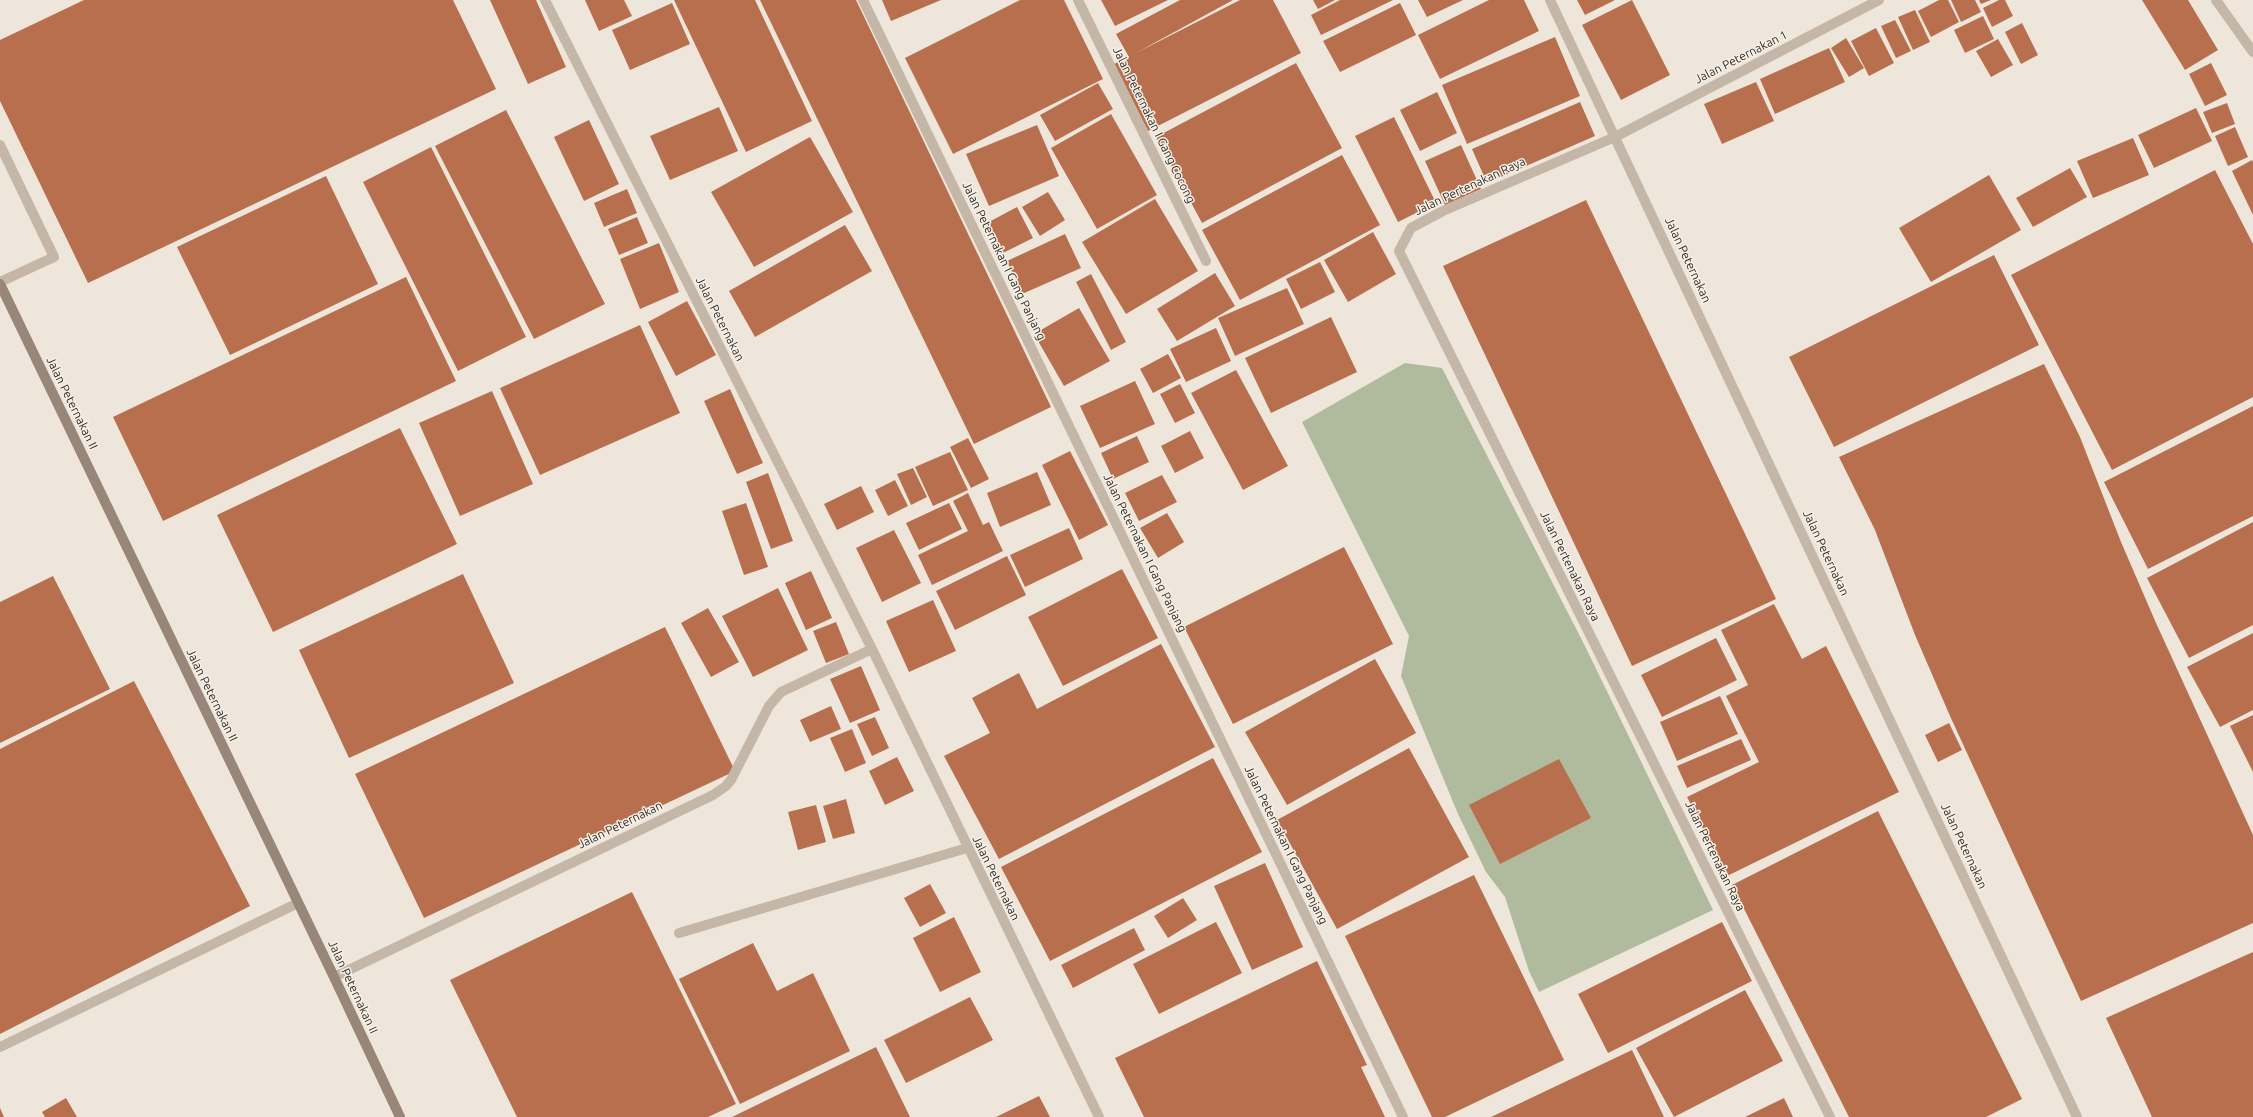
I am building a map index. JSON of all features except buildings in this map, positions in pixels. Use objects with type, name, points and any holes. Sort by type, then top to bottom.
[{"type":"street","name":"Jalan Peternakan","points":[[545,0],[872,649],[967,848],[1099,1117]]},
{"type":"street","name":"Jalan Peternakan I Gang Panjang","points":[[863,0],[1403,1117]]},
{"type":"street","name":"Jalan Peternakan I Gang Cocong","points":[[1078,0],[1206,261]]},
{"type":"street","name":"Jalan Peternakan","points":[[1550,0],[2077,1117]]},
{"type":"street","name":"Jalan Peternakan 1","points":[[1615,136],[1879,0]]},
{"type":"street","points":[[2216,0],[2253,52]]},
{"type":"street","name":"Jalan Pertenakan Raya","points":[[1615,136],[1442,211],[1411,228],[1399,251],[1830,1117]]},
{"type":"street","points":[[0,144],[54,257],[0,283]]},
{"type":"street","name":"Jalan Peternakan II","points":[[0,283],[334,976],[400,1117]]},
{"type":"street","name":"Jalan Peternakan","points":[[334,976],[713,795],[726,786],[731,780],[769,706],[781,692],[872,649]]},
{"type":"street","points":[[679,933],[967,848]]},
{"type":"street","points":[[0,1047],[298,903]]},
{"type":"green space","points":[[1405,363],[1442,368],[1585,646],[1713,910],[1539,992],[1529,971],[1505,897],[1486,872],[1458,814],[1401,676],[1409,636],[1302,422]]}]
